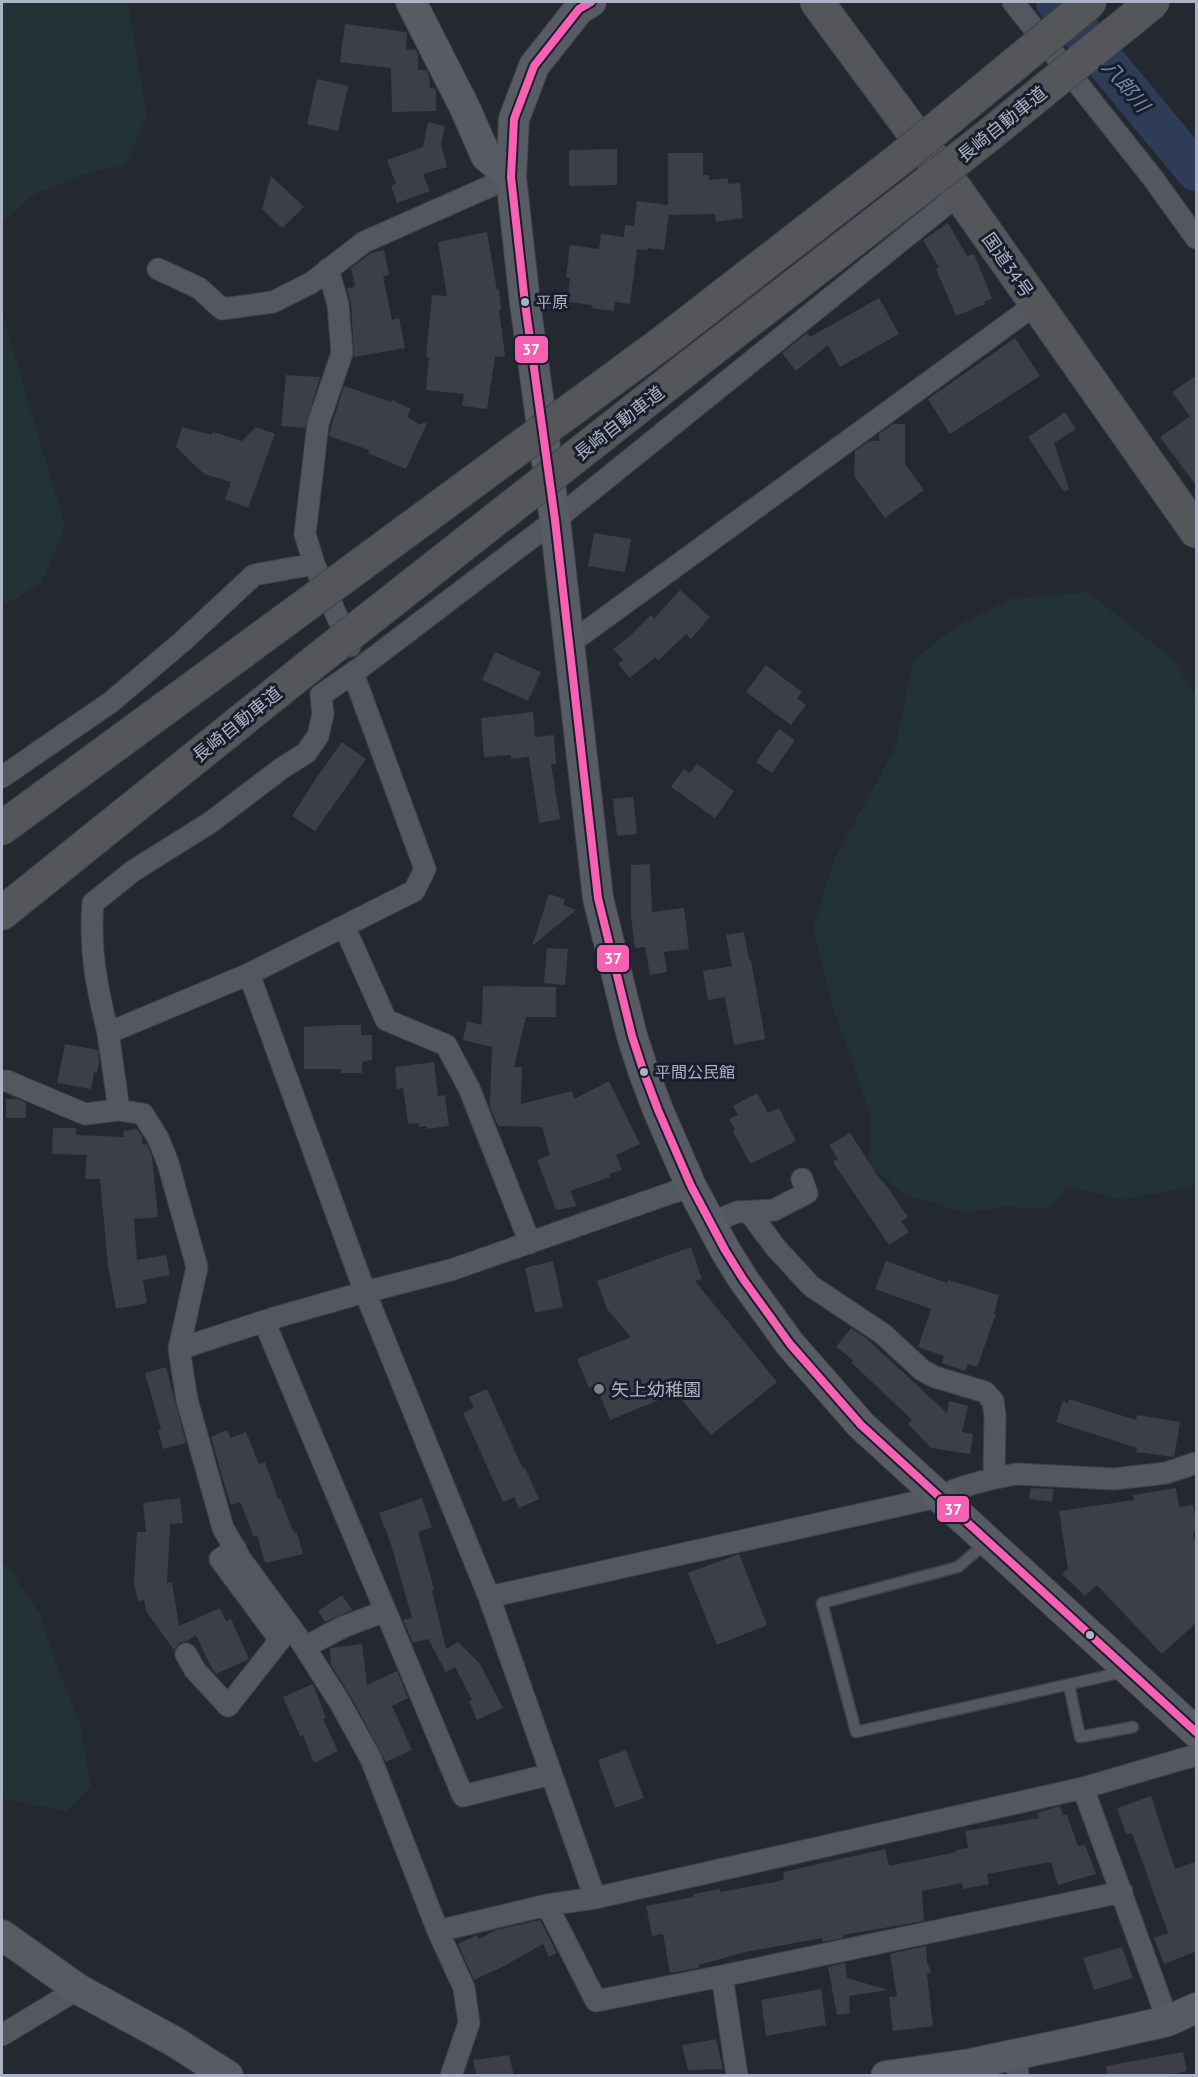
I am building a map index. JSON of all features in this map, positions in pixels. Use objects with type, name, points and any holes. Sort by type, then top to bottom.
[{"type":"highway","name":"国道34号","points":[[817,2],[959,194],[1197,531]]},
{"type":"highway","name":"長崎自動車道","points":[[2,828],[680,329],[901,158],[1090,2]]},
{"type":"highway","name":"長崎自動車道","points":[[2,913],[317,660],[979,143],[1153,2]]},
{"type":"street","points":[[411,2],[464,106],[486,156],[512,177]]},
{"type":"street","points":[[591,2],[579,9],[534,66],[514,119],[512,177],[525,303],[555,520],[598,898],[632,1036],[644,1072],[691,1186],[743,1280],[790,1344],[861,1425],[1130,1671],[1194,1723]]},
{"type":"street","points":[[1013,2],[1152,177],[1197,238]]},
{"type":"street","points":[[158,269],[199,288],[222,309],[273,302],[311,284],[364,243],[512,177]]},
{"type":"street","points":[[119,1110],[108,1033],[96,983],[91,929],[93,903],[133,871],[211,822],[282,768],[306,753],[318,736],[322,714],[321,695],[555,520],[959,194]]},
{"type":"street","points":[[108,1033],[249,974],[414,891],[425,869],[357,670],[314,564],[305,534],[318,424],[342,353],[338,304],[328,269]]},
{"type":"street","points":[[569,644],[1036,304]]},
{"type":"street","points":[[2,777],[111,702],[183,641],[254,575],[314,564]]},
{"type":"street","points":[[344,926],[386,1020],[446,1045],[469,1088],[530,1242]]},
{"type":"street","points":[[249,974],[365,1292],[489,1597],[595,1898]]},
{"type":"street","points":[[2,1081],[7,1081],[85,1114],[119,1110],[142,1114],[158,1138],[168,1163],[197,1267],[179,1349],[187,1400],[223,1528],[305,1647],[339,1701],[371,1759],[438,1930],[464,1988],[470,2023],[451,2076]]},
{"type":"street","points":[[711,1223],[737,1212],[774,1210],[807,1192],[802,1179]]},
{"type":"street","points":[[179,1349],[365,1292],[451,1270],[691,1186]]},
{"type":"street","points":[[749,1212],[776,1248],[811,1286],[883,1334],[922,1370],[935,1377],[986,1392],[993,1401],[994,1478]]},
{"type":"street","points":[[264,1322],[463,1796],[551,1774]]},
{"type":"street","points":[[489,1597],[938,1497],[963,1485],[994,1478],[1016,1474],[1113,1479],[1166,1473],[1197,1463]]},
{"type":"street","points":[[186,1654],[195,1670],[228,1706],[280,1640],[220,1559],[236,1549]]},
{"type":"street","points":[[305,1647],[343,1627],[385,1611]]},
{"type":"street","points":[[438,1930],[546,1905],[595,1898],[1083,1788],[1197,1755]]},
{"type":"street","points":[[1083,1788],[1168,2021]]},
{"type":"street","points":[[546,1905],[596,2001],[1122,1892]]},
{"type":"street","points":[[2,1935],[78,1989],[175,2042],[228,2076]]},
{"type":"street","points":[[722,1976],[737,2076]]},
{"type":"street","points":[[2,2035],[78,1989]]},
{"type":"street","points":[[886,2076],[1017,2065],[1168,2021],[1197,2008]]},
{"type":"lane","points":[[989,1540],[958,1567],[822,1603],[856,1732],[1130,1671]]},
{"type":"lane","points":[[1069,1685],[1080,1737],[1133,1727]]},
{"type":"shaded area","points":[[2,2],[128,2],[147,116],[125,165],[82,175],[33,195],[3,222],[2,246]]},
{"type":"shaded area","points":[[2,312],[65,527],[41,584],[2,606]]},
{"type":"shaded area","points":[[1088,592],[1177,663],[1196,700],[1196,1186],[1120,1200],[1067,1186],[1050,1208],[1004,1207],[968,1213],[907,1196],[868,1165],[871,1117],[834,1010],[813,928],[833,862],[896,746],[913,661],[956,626],[1013,598]]},
{"type":"shaded area","points":[[2,1563],[8,1567],[41,1616],[54,1660],[80,1723],[91,1786],[67,1811],[2,1799]]},
{"type":"building","points":[[345,24],[407,32],[406,49],[416,50],[418,70],[426,70],[430,88],[436,89],[436,111],[392,112],[391,68],[340,62]]},
{"type":"building","points":[[317,79],[348,86],[338,131],[307,124]]},
{"type":"building","points":[[428,122],[445,126],[441,145],[447,167],[423,174],[430,191],[397,203],[391,186],[396,184],[387,160],[423,147]]},
{"type":"building","points":[[617,149],[617,185],[569,186],[569,150]]},
{"type":"building","points":[[668,153],[703,153],[703,175],[709,175],[709,180],[728,178],[728,184],[740,183],[743,218],[716,222],[715,214],[669,215],[669,212],[664,250],[637,249],[630,304],[615,302],[614,311],[567,302],[570,278],[566,278],[570,245],[599,249],[601,234],[624,237],[625,225],[634,226],[637,201],[668,205]]},
{"type":"building","points":[[271,176],[304,207],[282,228],[262,209]]},
{"type":"building","points":[[948,223],[967,256],[974,254],[992,298],[984,302],[985,304],[956,316],[936,269],[939,267],[923,240]]},
{"type":"building","points":[[487,232],[497,290],[499,289],[501,310],[499,310],[505,356],[495,357],[487,409],[462,406],[464,394],[426,390],[429,357],[426,357],[432,295],[447,296],[438,242]]},
{"type":"building","points":[[384,250],[389,275],[383,276],[392,320],[399,318],[405,348],[354,357],[351,303],[347,288],[355,287],[351,268],[371,253]]},
{"type":"building","points":[[879,298],[899,334],[840,367],[828,345],[796,371],[782,353],[807,333],[810,337]]},
{"type":"building","points":[[1015,338],[1040,376],[950,434],[928,399]]},
{"type":"building","points":[[286,375],[320,377],[305,428],[281,426]]},
{"type":"building","points":[[1197,375],[1197,487],[1160,437],[1190,416],[1172,392]]},
{"type":"building","points":[[344,386],[391,402],[392,400],[411,409],[407,417],[419,424],[427,423],[406,469],[368,453],[369,450],[329,436]]},
{"type":"building","points":[[1065,412],[1076,429],[1054,443],[1069,489],[1064,492],[1028,437]]},
{"type":"building","points":[[893,424],[905,424],[905,464],[924,490],[885,518],[854,476],[855,451],[870,441],[879,441],[879,434]]},
{"type":"building","points":[[182,427],[212,435],[213,432],[242,441],[256,427],[275,434],[248,508],[225,499],[231,482],[204,474],[176,447]]},
{"type":"building","points":[[594,533],[631,539],[625,572],[588,566]]},
{"type":"building","points":[[680,590],[710,617],[691,639],[686,634],[658,661],[655,657],[630,678],[618,664],[623,660],[613,649],[651,615],[654,619]]},
{"type":"building","points":[[495,652],[541,672],[528,701],[482,680]]},
{"type":"building","points":[[766,665],[802,692],[797,698],[806,705],[791,725],[746,692]]},
{"type":"building","points":[[533,712],[535,737],[554,735],[556,764],[551,764],[560,819],[539,823],[529,757],[511,759],[511,755],[484,757],[481,718]]},
{"type":"building","points":[[779,729],[795,740],[772,773],[756,762]]},
{"type":"building","points":[[342,742],[366,759],[315,831],[292,816]]},
{"type":"building","points":[[697,764],[734,791],[715,818],[671,787],[684,769],[690,773]]},
{"type":"building","points":[[633,797],[637,834],[617,836],[613,799]]},
{"type":"building","points":[[650,864],[652,912],[684,908],[689,949],[664,952],[667,972],[650,975],[645,947],[635,948],[631,915],[631,865]]},
{"type":"building","points":[[549,894],[565,899],[563,905],[576,910],[532,946]]},
{"type":"building","points":[[744,932],[765,1039],[734,1045],[725,997],[708,1000],[703,971],[732,966],[726,935]]},
{"type":"building","points":[[547,948],[568,949],[565,985],[544,983]]},
{"type":"building","points":[[483,986],[556,987],[556,1017],[526,1017],[514,1067],[522,1067],[521,1104],[572,1091],[574,1099],[609,1081],[640,1144],[616,1155],[622,1170],[609,1174],[610,1177],[570,1191],[577,1206],[556,1210],[537,1160],[550,1155],[542,1127],[498,1126],[490,1107],[492,1047],[463,1040],[467,1021],[482,1025]]},
{"type":"building","points":[[361,1025],[361,1035],[372,1035],[372,1060],[362,1062],[362,1073],[341,1073],[341,1069],[304,1069],[304,1027]]},
{"type":"building","points":[[65,1044],[98,1050],[99,1062],[97,1073],[94,1072],[91,1089],[57,1083]]},
{"type":"building","points":[[434,1062],[438,1096],[445,1095],[449,1126],[427,1129],[427,1126],[419,1127],[419,1123],[408,1124],[403,1088],[397,1089],[395,1067]]},
{"type":"building","points":[[757,1093],[768,1113],[779,1108],[796,1141],[750,1164],[729,1119],[738,1115],[733,1106]]},
{"type":"building","points":[[6,1099],[18,1099],[26,1103],[26,1118],[6,1118]]},
{"type":"building","points":[[53,1128],[76,1128],[76,1135],[124,1137],[123,1131],[137,1129],[142,1136],[143,1145],[147,1144],[152,1156],[158,1217],[134,1219],[137,1260],[166,1255],[170,1275],[143,1280],[147,1303],[116,1309],[108,1265],[100,1179],[85,1179],[87,1155],[52,1154]]},
{"type":"building","points":[[850,1133],[908,1217],[901,1221],[909,1232],[889,1245],[833,1162],[838,1159],[829,1145]]},
{"type":"building","points":[[691,1247],[702,1279],[695,1281],[777,1382],[711,1435],[676,1393],[610,1420],[596,1385],[589,1388],[577,1359],[631,1337],[607,1309],[597,1281]]},
{"type":"building","points":[[553,1261],[563,1307],[535,1313],[525,1268]]},
{"type":"building","points":[[886,1261],[947,1283],[948,1280],[999,1295],[994,1314],[996,1314],[977,1367],[968,1364],[965,1371],[942,1363],[944,1356],[918,1347],[931,1309],[875,1289]]},
{"type":"building","points":[[851,1328],[867,1339],[947,1413],[949,1401],[968,1406],[962,1432],[973,1434],[970,1454],[931,1448],[908,1424],[912,1420],[851,1362],[853,1360],[836,1347]]},
{"type":"building","points":[[166,1367],[186,1443],[163,1449],[158,1430],[161,1429],[145,1373]]},
{"type":"building","points":[[487,1389],[539,1499],[519,1508],[514,1497],[503,1502],[463,1413],[474,1408],[469,1397]]},
{"type":"building","points":[[1069,1399],[1136,1420],[1137,1415],[1180,1422],[1174,1457],[1136,1452],[1137,1448],[1056,1422],[1063,1401],[1068,1403]]},
{"type":"building","points":[[227,1430],[231,1438],[246,1432],[259,1464],[265,1462],[278,1499],[280,1498],[294,1533],[297,1532],[303,1554],[265,1563],[257,1535],[254,1537],[240,1502],[231,1505],[225,1487],[211,1437]]},
{"type":"building","points":[[1031,1488],[1054,1489],[1052,1502],[1029,1499]]},
{"type":"building","points":[[1176,1488],[1179,1507],[1193,1505],[1197,1525],[1197,1531],[1193,1532],[1197,1553],[1197,1622],[1162,1654],[1097,1585],[1085,1596],[1062,1574],[1068,1569],[1059,1511],[1134,1500],[1133,1495]]},
{"type":"building","points":[[180,1498],[183,1523],[170,1524],[167,1583],[172,1582],[179,1626],[220,1608],[226,1621],[231,1619],[249,1659],[216,1674],[196,1635],[179,1643],[174,1650],[146,1611],[144,1600],[138,1601],[134,1583],[137,1532],[146,1532],[143,1503]]},
{"type":"building","points":[[422,1498],[432,1527],[418,1532],[434,1589],[432,1590],[446,1649],[458,1642],[480,1664],[503,1708],[477,1720],[469,1701],[472,1700],[455,1667],[446,1672],[428,1639],[413,1643],[403,1620],[412,1618],[390,1541],[379,1513]]},
{"type":"building","points":[[739,1554],[767,1625],[717,1645],[688,1573]]},
{"type":"building","points":[[342,1595],[352,1610],[325,1622],[318,1611]]},
{"type":"building","points":[[362,1644],[367,1685],[397,1671],[408,1698],[392,1706],[412,1750],[386,1762],[331,1665],[330,1648]]},
{"type":"building","points":[[313,1684],[326,1718],[323,1719],[338,1751],[314,1763],[303,1735],[300,1736],[283,1697]]},
{"type":"building","points":[[626,1750],[644,1798],[615,1808],[598,1760]]},
{"type":"building","points":[[1151,1796],[1175,1869],[1197,1861],[1197,1951],[1164,1964],[1154,1938],[1168,1933],[1132,1833],[1126,1834],[1117,1808]]},
{"type":"building","points":[[1060,1806],[1063,1815],[1067,1815],[1078,1846],[1085,1845],[1096,1874],[1058,1885],[1051,1862],[987,1874],[989,1884],[963,1889],[962,1883],[922,1891],[924,1921],[843,1935],[843,1938],[823,1942],[822,1938],[745,1952],[699,1965],[699,1968],[670,1973],[663,1934],[652,1936],[646,1906],[694,1897],[693,1894],[720,1889],[720,1892],[775,1882],[784,1879],[783,1872],[885,1849],[889,1866],[956,1852],[956,1850],[968,1848],[965,1831],[1039,1818],[1037,1813]]},
{"type":"building","points":[[540,1920],[557,1953],[549,1957],[543,1944],[474,1980],[458,1944],[477,1935],[479,1939],[496,1930]]},
{"type":"building","points":[[926,1946],[927,1962],[931,1972],[927,1974],[933,2026],[893,2031],[889,1997],[897,1996],[890,1954]]},
{"type":"building","points":[[1122,1947],[1133,1978],[1094,1990],[1083,1958]]},
{"type":"building","points":[[845,1963],[847,1978],[888,1990],[849,1996],[850,2013],[837,2015],[828,1967]]},
{"type":"building","points":[[821,1989],[826,2025],[766,2036],[761,2000]]},
{"type":"building","points":[[716,2039],[723,2069],[688,2070],[682,2045]]},
{"type":"building","points":[[1183,2052],[1187,2071],[1167,2076],[1107,2076],[1106,2066]]},
{"type":"building","points":[[509,2055],[514,2076],[477,2076],[473,2060]]},
{"type":"waterway","name":"八郎川","points":[[1056,2],[1196,171]]},
{"type":"transit line","name":"37","points":[[591,2],[579,9],[534,66],[514,119],[511,177],[525,303],[555,520],[598,898],[632,1036],[644,1073],[691,1186],[725,1250],[790,1344],[861,1425],[1196,1732]]},
{"type":"place","name":"平原","points":[[525,302]]},
{"type":"place","name":"平間公民館","points":[[644,1072]]},
{"type":"place","name":"矢上幼稚園","points":[[599,1389]]}]
